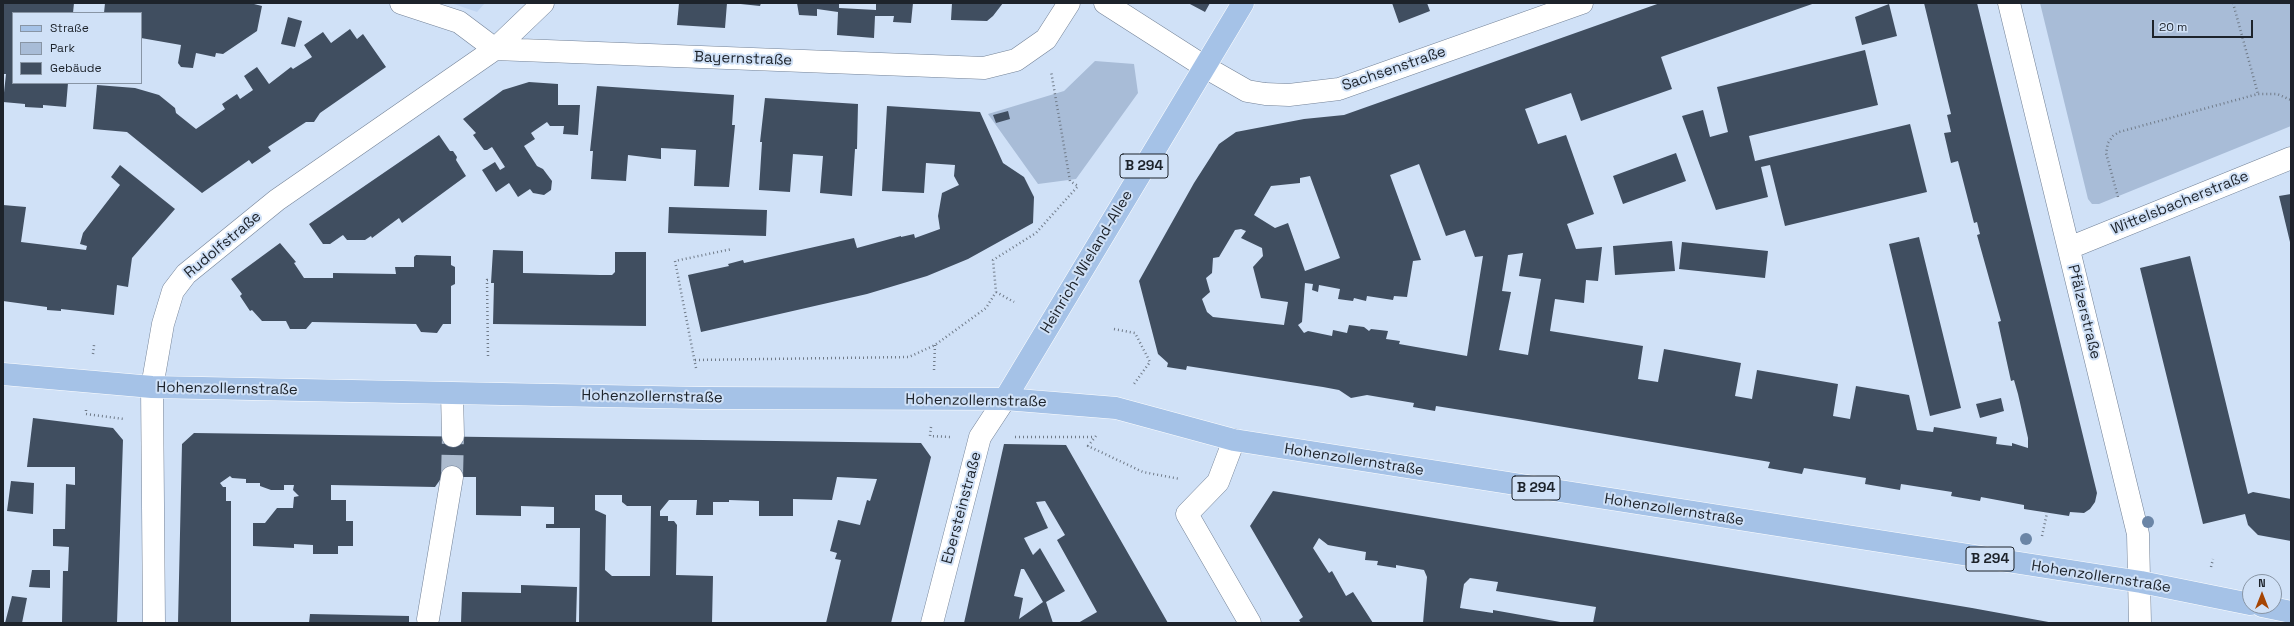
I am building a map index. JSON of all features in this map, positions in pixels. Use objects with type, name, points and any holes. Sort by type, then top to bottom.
[{"type":"main road","name":"Heinrich-Wieland-Allee","points":[[1005,399],[1244,3]]},
{"type":"main road","name":"Hohenzollernstraße","points":[[3,374],[152,388],[702,398],[1005,399],[1116,408],[1234,440],[2141,582],[2242,602]]},
{"type":"street","points":[[402,3],[459,22],[495,49]]},
{"type":"street","name":"Rudolfstraße","points":[[154,623],[152,388],[163,324],[173,291],[186,274],[277,200],[495,49],[543,3]]},
{"type":"street","name":"Bayernstraße","points":[[495,49],[984,68],[1016,60],[1046,39],[1069,3]]},
{"type":"street","points":[[1105,3],[1204,67]]},
{"type":"street","name":"Sachsenstraße","points":[[1204,67],[1247,91],[1265,94],[1313,93],[1340,89],[1582,3]]},
{"type":"street","name":"Pfälzerstraße","points":[[2009,3],[2138,534],[2141,582],[2140,623]]},
{"type":"street","name":"Wittelsbacherstraße","points":[[2069,248],[2291,158]]},
{"type":"street","points":[[452,394],[454,436]]},
{"type":"street","name":"Ebersteinstraße","points":[[932,623],[980,437],[1005,399]]},
{"type":"street","points":[[1234,440],[1218,482],[1187,514],[1250,623]]},
{"type":"street","points":[[428,619],[452,477]]},
{"type":"path","points":[[2233,3],[2258,94]]},
{"type":"path","points":[[695,360],[909,357],[935,345],[986,308],[996,292],[993,260],[1036,233],[1078,186],[1070,181],[1054,84]]},
{"type":"path","points":[[2129,224],[2114,187],[2106,153],[2108,143],[2113,136],[2119,132],[2258,94],[2277,94],[2291,100]]},
{"type":"path","points":[[702,398],[675,261],[732,249]]},
{"type":"path","points":[[488,356],[488,280],[491,280]]},
{"type":"path","points":[[996,292],[1014,302]]},
{"type":"path","points":[[1114,329],[1135,333],[1150,362],[1088,446],[1143,472],[1173,478],[1218,482]]},
{"type":"path","points":[[980,437],[1095,437]]},
{"type":"path","points":[[2042,536],[2046,513]]},
{"type":"shaded area","points":[[451,3],[485,3],[477,12]]},
{"type":"green space","points":[[2040,3],[2291,3],[2291,126],[2099,204],[2092,204],[2088,199]]},
{"type":"green space","points":[[1095,61],[1134,64],[1138,93],[1076,179],[1038,184],[988,114],[1064,91]]},
{"type":"building","points":[[3,3],[74,3],[73,12],[12,12],[12,84],[68,84],[66,107],[43,105],[43,108],[25,107],[25,104],[3,102],[6,74],[3,74]]},
{"type":"building","points":[[105,3],[250,3],[262,6],[257,31],[223,54],[216,53],[215,57],[196,53],[193,68],[181,67],[178,63],[181,45],[142,38],[142,12],[104,12]]},
{"type":"building","points":[[679,3],[727,3],[725,28],[677,25]]},
{"type":"building","points":[[731,3],[761,3],[760,6]]},
{"type":"building","points":[[797,3],[839,3],[839,8],[876,10],[876,3],[913,3],[911,23],[893,22],[894,16],[875,16],[874,38],[837,35],[838,12],[817,9],[817,16],[799,15]]},
{"type":"building","points":[[952,3],[1003,3],[987,21],[951,20]]},
{"type":"building","points":[[1188,3],[1210,3],[1205,12]]},
{"type":"building","points":[[1392,3],[1427,3],[1430,11],[1399,23]]},
{"type":"building","points":[[1660,3],[1815,3],[1661,57],[1672,89],[1581,121],[1571,93],[1525,109],[1538,144],[1566,135],[1594,214],[1567,224],[1576,249],[1602,247],[1598,281],[1586,280],[1584,303],[1555,299],[1550,331],[1643,346],[1638,379],[1658,382],[1664,349],[1741,363],[1735,396],[1752,399],[1757,370],[1838,384],[1833,416],[1850,419],[1856,386],[1909,395],[1917,430],[1933,432],[1934,427],[1997,437],[1996,444],[2012,446],[2012,443],[2028,448],[2028,438],[2018,394],[2014,380],[2011,381],[1998,322],[2001,321],[1977,235],[1980,234],[1977,222],[1974,223],[1958,161],[1951,163],[1944,133],[1951,132],[1947,115],[1951,114],[1924,3],[1977,3],[2097,493],[2095,502],[2090,509],[2084,513],[2070,512],[2069,516],[2024,509],[2024,505],[1981,497],[1980,501],[1951,496],[1952,492],[1901,484],[1900,490],[1865,484],[1866,478],[1804,468],[1802,474],[1768,468],[1770,462],[1517,419],[1436,406],[1435,411],[1413,407],[1414,403],[1367,395],[1351,398],[1339,390],[1323,387],[1187,366],[1186,370],[1167,367],[1168,363],[1158,354],[1139,281],[1194,183],[1219,144],[1236,132],[1304,119],[1344,115]],"holes":[[[1419,164],[1446,236],[1465,230],[1475,257],[1483,256],[1467,356],[1399,344],[1400,341],[1386,339],[1388,331],[1371,329],[1369,331],[1364,327],[1349,325],[1347,333],[1333,330],[1332,336],[1308,331],[1304,333],[1298,325],[1302,322],[1305,283],[1313,284],[1312,290],[1318,292],[1319,285],[1340,289],[1338,299],[1353,301],[1354,298],[1366,301],[1367,296],[1393,300],[1394,296],[1407,297],[1413,261],[1421,260],[1390,175]],[[1310,176],[1340,258],[1305,271],[1288,223],[1275,228],[1254,215],[1271,186],[1300,183],[1300,178]],[[1241,229],[1246,231],[1241,238],[1262,248],[1263,256],[1253,267],[1261,298],[1288,302],[1284,325],[1213,317],[1207,312],[1202,299],[1210,292],[1206,278],[1212,273],[1213,258],[1219,257],[1235,230]],[[1523,253],[1519,276],[1541,279],[1528,355],[1499,350],[1511,292],[1502,291],[1508,255]]]},
{"type":"building","points":[[1889,4],[1897,36],[1862,45],[1855,17]]},
{"type":"building","points":[[288,17],[302,21],[295,47],[281,44]]},
{"type":"building","points":[[350,29],[357,39],[363,34],[386,67],[320,113],[314,122],[306,122],[268,147],[271,151],[252,164],[249,160],[202,193],[127,132],[93,129],[97,85],[135,88],[159,95],[175,108],[176,113],[196,129],[225,109],[222,104],[237,94],[240,99],[253,90],[244,76],[257,67],[269,84],[291,67],[293,69],[312,57],[304,45],[323,32],[331,43]]},
{"type":"building","points":[[1865,50],[1878,105],[1749,136],[1755,161],[1910,124],[1927,192],[1785,226],[1770,165],[1761,167],[1768,197],[1716,210],[1682,116],[1703,110],[1710,137],[1728,132],[1717,87]]},
{"type":"building","points":[[529,82],[558,84],[558,105],[580,105],[578,135],[563,134],[564,126],[550,126],[547,122],[531,133],[535,139],[524,146],[537,166],[543,169],[552,181],[551,190],[544,195],[533,193],[530,189],[518,197],[509,183],[496,192],[482,170],[495,162],[500,170],[505,167],[492,147],[484,150],[473,135],[476,133],[463,119],[503,90]]},
{"type":"building","points":[[597,86],[734,95],[732,125],[735,125],[729,187],[694,186],[696,150],[661,148],[661,159],[628,155],[626,181],[591,179],[593,151],[590,151]]},
{"type":"building","points":[[765,98],[858,104],[857,149],[855,149],[852,196],[820,193],[823,156],[793,154],[790,192],[759,190],[762,142],[760,142]]},
{"type":"building","points":[[887,106],[980,112],[1003,163],[1024,177],[1034,197],[1033,223],[968,259],[927,276],[867,294],[701,332],[688,275],[729,266],[728,264],[743,260],[744,263],[854,238],[857,248],[901,236],[914,234],[915,238],[940,229],[938,216],[942,193],[959,185],[954,176],[955,165],[926,163],[924,193],[882,191]]},
{"type":"building","points":[[1008,111],[1010,119],[996,123],[993,115]]},
{"type":"building","points":[[439,135],[450,151],[453,151],[457,157],[456,160],[466,176],[402,223],[399,218],[372,238],[371,236],[365,240],[347,240],[343,235],[330,244],[323,244],[309,224]]},
{"type":"building","points":[[1676,153],[1686,181],[1623,204],[1613,176]]},
{"type":"building","points":[[120,165],[175,209],[132,258],[128,287],[117,285],[114,315],[61,309],[61,311],[47,310],[47,307],[3,301],[3,205],[26,207],[21,242],[86,250],[87,246],[80,244],[83,233],[120,185],[111,177]]},
{"type":"building","points":[[2291,194],[2291,242],[2290,242],[2279,196]]},
{"type":"building","points":[[669,207],[767,210],[766,236],[668,233]]},
{"type":"building","points":[[1919,237],[1961,408],[1930,416],[1889,244]]},
{"type":"building","points":[[1672,241],[1675,271],[1615,275],[1613,246]]},
{"type":"building","points":[[1682,242],[1768,251],[1765,278],[1679,269]]},
{"type":"building","points":[[280,243],[296,262],[294,263],[304,278],[333,278],[333,273],[396,274],[395,267],[414,267],[414,257],[416,255],[451,256],[451,265],[455,267],[455,284],[451,286],[451,324],[443,324],[437,333],[421,332],[416,324],[312,322],[306,329],[290,329],[286,321],[262,321],[252,310],[250,311],[240,296],[242,294],[231,279]]},
{"type":"building","points":[[493,250],[523,251],[523,273],[600,275],[612,275],[615,272],[615,252],[646,252],[646,326],[493,324],[494,283],[491,283]]},
{"type":"building","points":[[2190,256],[2248,494],[2253,492],[2291,499],[2291,541],[2258,535],[2248,525],[2245,514],[2203,524],[2140,268]]},
{"type":"building","points":[[2001,398],[2004,411],[1980,418],[1976,404]]},
{"type":"building","points":[[33,418],[113,428],[123,440],[117,623],[62,623],[63,571],[68,571],[69,547],[53,546],[53,529],[65,529],[66,484],[75,485],[75,467],[27,467]]},
{"type":"building","points":[[194,433],[921,443],[931,457],[891,623],[826,623],[841,560],[835,559],[837,553],[830,551],[838,520],[860,525],[867,500],[870,501],[877,479],[837,477],[832,500],[793,499],[793,516],[759,516],[759,501],[729,500],[729,502],[713,502],[713,515],[696,515],[697,500],[669,500],[660,511],[660,516],[668,516],[668,521],[674,521],[677,525],[676,575],[713,576],[712,623],[579,623],[580,528],[546,528],[546,524],[554,524],[554,507],[521,506],[521,516],[476,515],[476,477],[442,477],[435,487],[331,485],[331,500],[346,500],[346,521],[353,521],[353,546],[338,546],[338,554],[313,554],[313,545],[294,544],[294,548],[253,546],[253,523],[265,523],[277,508],[293,508],[294,497],[299,496],[293,490],[294,485],[284,485],[284,490],[271,490],[260,486],[260,483],[246,483],[246,479],[232,478],[230,476],[220,483],[223,487],[226,487],[226,501],[231,501],[231,623],[178,623],[182,444]],"holes":[[[595,495],[622,495],[622,502],[627,506],[651,506],[650,576],[612,576],[605,570],[606,515],[595,510]]]},
{"type":"building","points":[[1004,444],[1066,445],[1168,623],[1078,623],[1097,612],[1057,540],[1065,535],[1045,501],[1036,502],[1048,528],[1024,538],[1033,555],[1040,548],[1065,591],[1046,602],[1053,623],[964,623]],"holes":[[[1021,569],[1024,569],[1043,602],[1019,619],[1023,598],[1014,596]]]},
{"type":"building","points":[[11,481],[34,483],[33,514],[7,511]]},
{"type":"building","points":[[1273,491],[2054,623],[1593,623],[1596,607],[1496,591],[1498,582],[1470,578],[1464,584],[1460,608],[1493,613],[1493,610],[1566,623],[1423,623],[1427,577],[1424,570],[1396,565],[1396,568],[1377,565],[1378,561],[1365,560],[1366,552],[1328,545],[1319,538],[1313,548],[1329,573],[1332,571],[1346,596],[1353,592],[1373,623],[1301,623],[1299,620],[1303,617],[1250,526]]},
{"type":"building","points":[[32,570],[50,570],[50,588],[29,587]]},
{"type":"building","points":[[521,585],[577,587],[576,623],[461,623],[462,592],[521,593]]},
{"type":"building","points":[[12,596],[27,598],[22,623],[5,623]]},
{"type":"building","points":[[310,614],[409,616],[409,623],[309,623]]},
{"type":"tunnel","points":[[452,477],[453,436]]}]
